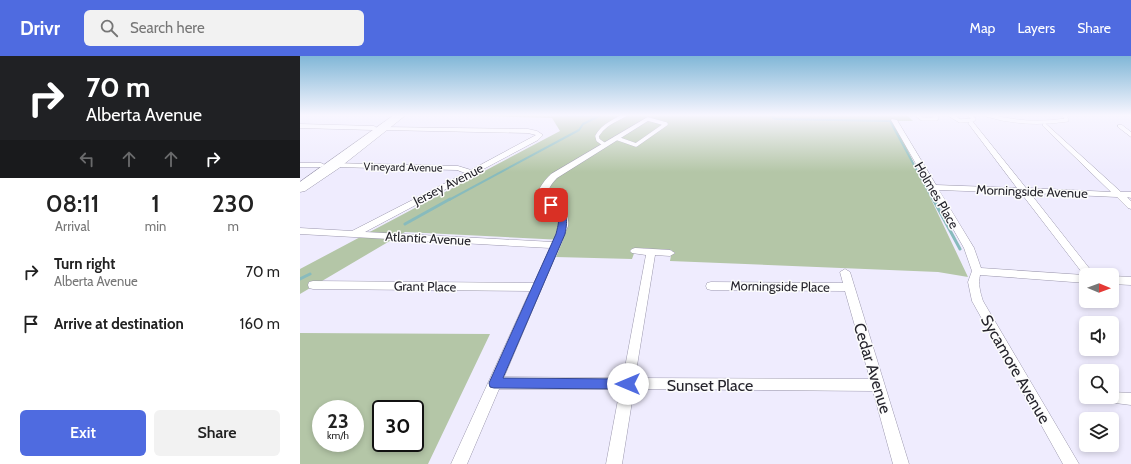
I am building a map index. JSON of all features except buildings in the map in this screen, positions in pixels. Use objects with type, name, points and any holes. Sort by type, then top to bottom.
[{"type":"highway","points":[[300,179],[370,134]]},
{"type":"highway","points":[[300,188],[334,165],[372,134]]},
{"type":"street","name":"Jersey Avenue","points":[[353,234],[536,139],[540,135],[539,134]]},
{"type":"street","points":[[459,464],[536,287],[561,234],[564,220],[561,213],[551,205],[544,196],[542,190],[544,184],[554,176],[623,134]]},
{"type":"street","name":"Holmes Place","points":[[902,134],[969,248],[978,271]]},
{"type":"street","points":[[981,134],[1084,268]]},
{"type":"street","points":[[1055,134],[1131,206]]},
{"type":"street","points":[[300,165],[321,165]]},
{"type":"street","name":"Vineyard Avenue","points":[[334,165],[458,168],[472,172]]},
{"type":"street","name":"Morningside Avenue","points":[[933,187],[1131,195]]},
{"type":"street","name":"Atlantic Avenue","points":[[300,231],[555,245]]},
{"type":"street","points":[[635,251],[670,253]]},
{"type":"street","points":[[614,464],[651,252]]},
{"type":"street","points":[[978,271],[1079,278]]},
{"type":"street","name":"Sycamore Avenue","points":[[978,271],[974,276],[973,285],[978,301],[1071,464]]},
{"type":"street","name":"Cedar Avenue","points":[[845,272],[902,464]]},
{"type":"street","points":[[1119,280],[1131,281]]},
{"type":"street","name":"Grant Place","points":[[313,285],[536,287]]},
{"type":"street","name":"Morningside Place","points":[[711,286],[849,287]]},
{"type":"street","name":"Sunset Place","points":[[494,383],[878,385]]},
{"type":"street","points":[[1119,398],[1131,399]]},
{"type":"lane","points":[[598,134],[598,140],[605,145]]},
{"type":"lane","points":[[616,138],[636,145],[652,134]]},
{"type":"green space","points":[[554,134],[900,134],[968,277],[938,272],[670,261],[672,250],[636,248],[632,259],[556,257],[563,240],[405,232],[300,294],[300,269]]},
{"type":"green space","points":[[300,333],[490,334],[428,464],[300,464]]},
{"type":"waterway","points":[[449,200],[571,134]]},
{"type":"waterway","points":[[897,134],[933,200]]},
{"type":"waterway","points":[[405,224],[450,199]]},
{"type":"waterway","points":[[933,199],[960,249]]},
{"type":"waterway","points":[[300,279],[310,274]]},
{"type":"route","points":[[551,205],[561,213],[564,220],[561,234],[494,383],[628,384]]}]
